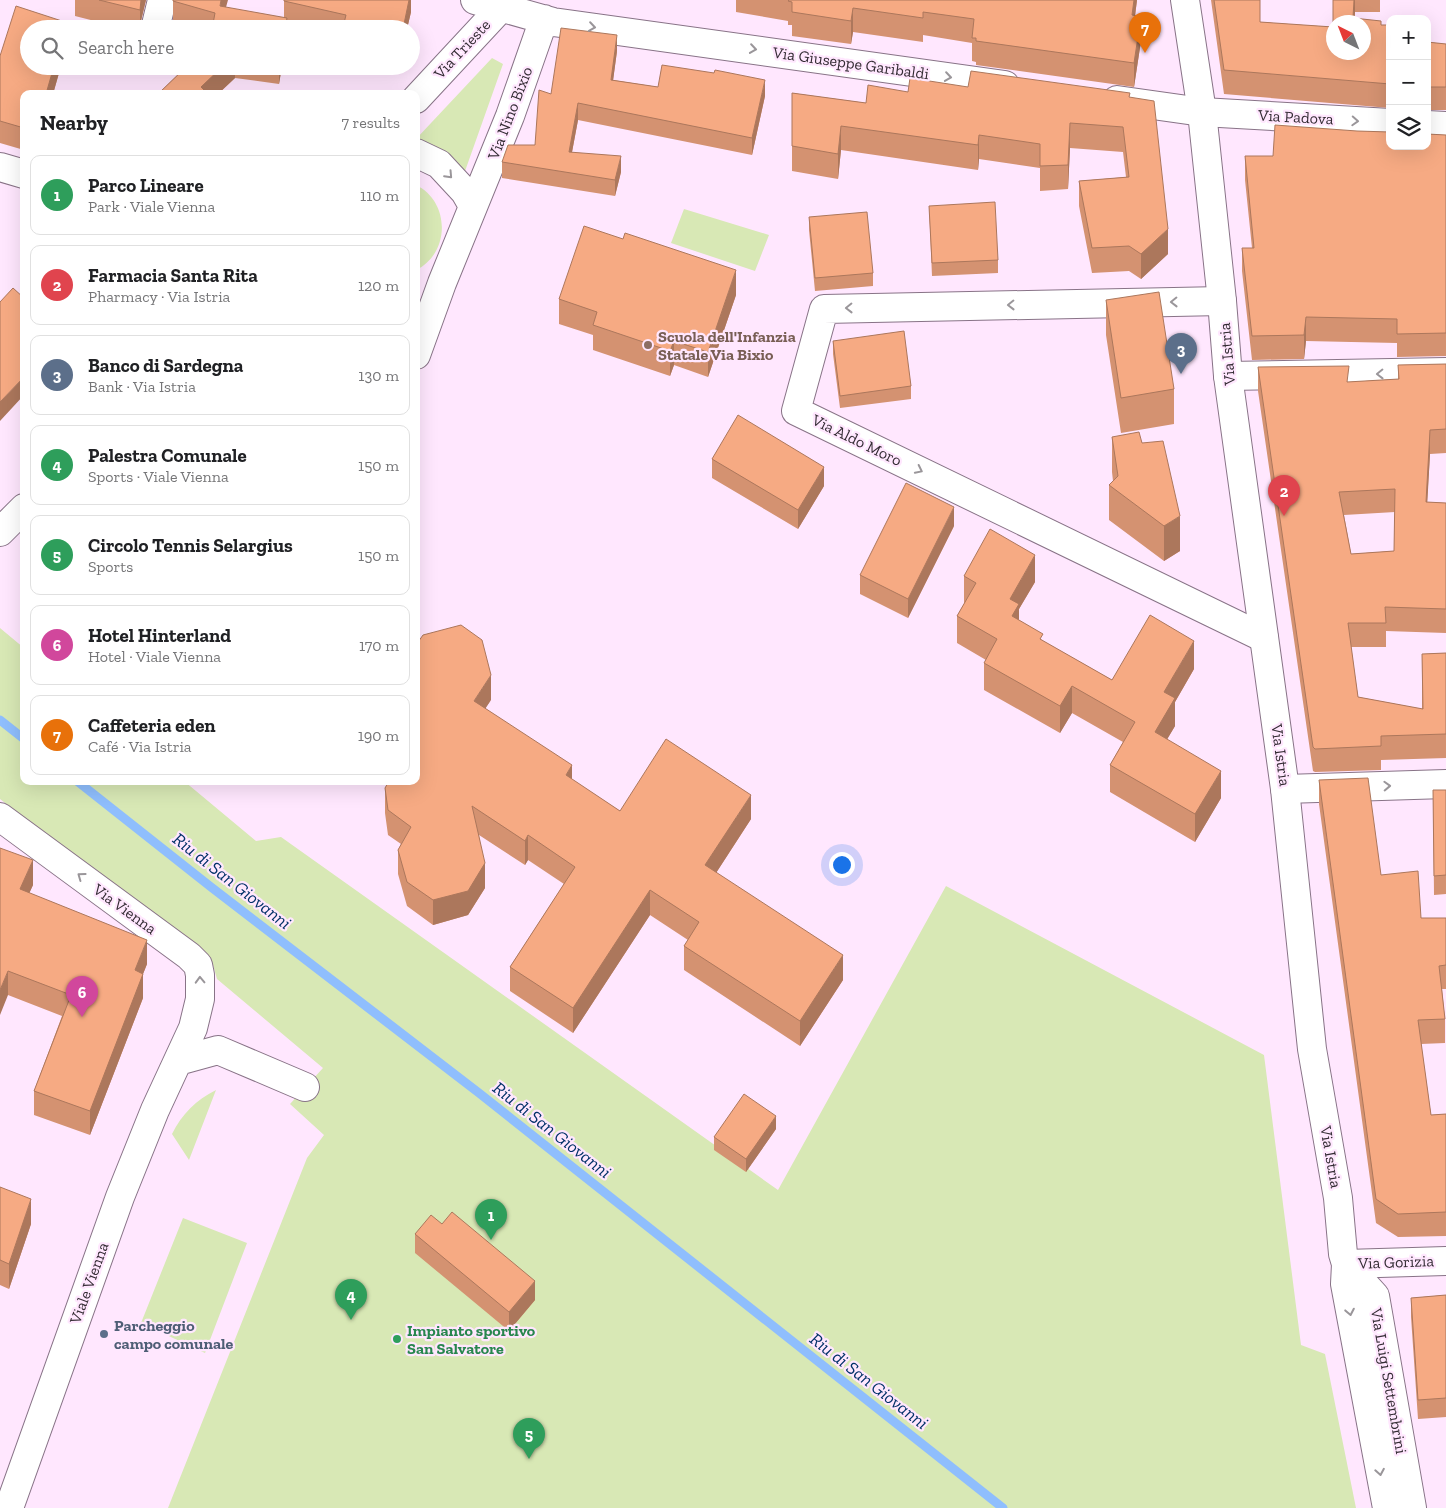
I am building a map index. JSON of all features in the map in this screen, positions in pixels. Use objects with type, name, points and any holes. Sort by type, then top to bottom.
[{"type":"street","points":[[157,20],[162,0]]},
{"type":"street","name":"Via Giuseppe Garibaldi","points":[[475,0],[505,4],[553,22],[1033,88]]},
{"type":"street","name":"Via Istria","points":[[1185,0],[1202,112],[1228,376],[1285,789],[1312,1048],[1338,1198],[1343,1254],[1346,1264],[1345,1284],[1387,1508]]},
{"type":"street","name":"Via Trieste","points":[[420,94],[505,4]]},
{"type":"street","name":"Via Nino Bixio","points":[[420,344],[442,283],[510,116],[544,19]]},
{"type":"street","points":[[1092,97],[1202,112]]},
{"type":"street","name":"Via Padova","points":[[1202,112],[1386,123]]},
{"type":"street","points":[[1431,125],[1446,126]]},
{"type":"street","points":[[420,155],[439,164],[465,192],[474,206]]},
{"type":"street","points":[[0,167],[20,173]]},
{"type":"street","name":"Via Aldo Moro","points":[[1222,301],[824,309],[796,411],[1264,638]]},
{"type":"street","points":[[1228,376],[1446,372]]},
{"type":"street","points":[[0,532],[20,512]]},
{"type":"street","points":[[1285,789],[1446,784]]},
{"type":"street","name":"Via Vienna","points":[[0,816],[198,965],[200,999],[193,1028]]},
{"type":"street","name":"Viale Vienna","points":[[9,1508],[120,1197],[155,1110],[193,1028]]},
{"type":"street","points":[[178,1061],[218,1050],[305,1087]]},
{"type":"street","name":"Via Gorizia","points":[[1346,1264],[1446,1261]]},
{"type":"street","name":"Via Luigi Settembrini","points":[[1346,1264],[1375,1296],[1412,1508]]},
{"type":"green space","points":[[492,58],[503,64],[464,174],[420,145],[420,135]]},
{"type":"green space","points":[[420,188],[436,203],[442,228],[440,241],[435,252],[420,267]]},
{"type":"green space","points":[[684,209],[769,235],[755,271],[671,243]]},
{"type":"green space","points":[[0,628],[20,645],[20,785],[189,785],[256,841],[281,837],[778,1190],[946,886],[1264,1055],[1301,1345],[1325,1354],[1356,1508],[168,1508],[307,1158],[324,1135],[290,1104],[323,1068],[217,979],[213,965],[0,799]]},
{"type":"green space","points":[[216,1090],[189,1160],[172,1134],[190,1108]]},
{"type":"green space","points":[[183,1218],[247,1243],[205,1353],[141,1323]]},
{"type":"building","points":[[99,0],[141,0],[140,10]]},
{"type":"building","points":[[221,0],[220,6],[287,18],[287,20],[214,20],[215,13],[173,1]]},
{"type":"building","points":[[409,0],[405,20],[345,20],[346,15],[284,1]]},
{"type":"building","points":[[789,0],[1134,0],[1132,15],[1141,17],[1134,63],[976,41],[976,38],[972,38],[974,19],[923,12],[923,18],[853,8],[851,21],[792,12],[792,2]]},
{"type":"building","points":[[1214,0],[1260,0],[1260,22],[1326,27],[1326,60],[1371,60],[1371,20],[1381,21],[1381,25],[1386,25],[1386,84],[1224,70]]},
{"type":"building","points":[[1333,0],[1354,0],[1353,15],[1333,15]]},
{"type":"building","points":[[16,6],[59,20],[20,20],[20,75],[51,75],[47,90],[20,90],[20,127],[0,121],[0,56]]},
{"type":"building","points":[[561,28],[617,35],[611,80],[658,87],[662,65],[714,73],[715,70],[765,80],[752,138],[578,103],[569,152],[621,156],[615,180],[502,162],[508,145],[535,145],[539,90],[551,94]]},
{"type":"building","points":[[1431,42],[1446,44],[1446,87],[1431,87]]},
{"type":"building","points":[[971,71],[1130,93],[1129,97],[1154,101],[1168,229],[1141,254],[1129,246],[1092,248],[1079,181],[1129,177],[1123,127],[1070,123],[1068,165],[1040,166],[1040,144],[979,135],[978,145],[841,126],[838,154],[792,146],[792,93],[866,103],[868,85],[908,92],[910,78],[968,87]]},
{"type":"building","points":[[178,75],[214,75],[201,87],[204,90],[162,90]]},
{"type":"building","points":[[1275,125],[1386,132],[1386,150],[1431,150],[1431,134],[1446,135],[1446,333],[1397,334],[1397,319],[1306,317],[1304,335],[1252,336],[1242,248],[1254,248],[1245,156],[1273,156]]},
{"type":"building","points":[[995,202],[998,260],[932,263],[929,206]]},
{"type":"building","points":[[867,212],[873,273],[815,278],[809,217]]},
{"type":"building","points":[[584,226],[623,239],[625,233],[736,270],[708,352],[674,341],[670,351],[593,325],[597,312],[559,299]]},
{"type":"building","points":[[13,288],[20,294],[20,381],[0,402],[0,302]]},
{"type":"building","points":[[1159,292],[1174,389],[1121,398],[1106,300]]},
{"type":"building","points":[[904,331],[911,386],[840,396],[833,341]]},
{"type":"building","points":[[1446,364],[1446,429],[1430,430],[1426,502],[1446,503],[1446,609],[1385,607],[1386,623],[1348,623],[1358,697],[1423,709],[1422,654],[1446,653],[1446,734],[1381,736],[1381,746],[1315,749],[1313,747],[1258,367],[1349,366],[1347,382],[1399,379],[1398,365]],"holes":[[[1395,489],[1394,551],[1351,554],[1339,492]]]},
{"type":"building","points":[[738,415],[824,467],[798,510],[712,459]]},
{"type":"building","points":[[1139,432],[1142,443],[1163,441],[1180,516],[1164,526],[1109,485],[1118,476],[1112,437]]},
{"type":"building","points":[[906,483],[954,507],[908,599],[860,575]]},
{"type":"building","points":[[990,529],[1035,555],[1010,599],[1019,604],[1012,616],[1043,634],[1040,639],[1112,680],[1150,615],[1194,641],[1164,692],[1175,698],[1155,732],[1221,771],[1195,814],[1110,765],[1135,722],[1072,686],[1060,706],[984,663],[997,639],[957,616],[976,583],[964,576]]},
{"type":"building","points":[[461,625],[482,640],[491,675],[474,701],[572,765],[566,775],[620,811],[666,739],[751,795],[705,865],[843,955],[800,1021],[684,946],[699,922],[650,890],[573,1008],[510,967],[575,867],[528,835],[525,841],[472,806],[485,863],[468,891],[433,900],[407,882],[398,850],[411,827],[388,810],[385,788],[387,785],[420,785],[420,639],[423,635]]},
{"type":"building","points":[[1368,778],[1381,875],[1418,871],[1421,918],[1446,918],[1446,965],[1439,966],[1445,1019],[1418,1020],[1431,1115],[1446,1114],[1446,1212],[1398,1214],[1376,1199],[1319,780]]},
{"type":"building","points":[[1433,790],[1446,790],[1446,875],[1434,876]]},
{"type":"building","points":[[0,848],[33,860],[20,889],[147,940],[135,970],[143,974],[90,1111],[34,1091],[71,995],[8,971],[0,990]]},
{"type":"building","points":[[744,1094],[776,1116],[746,1159],[714,1137]]},
{"type":"building","points":[[0,1187],[31,1199],[9,1264],[0,1260]]},
{"type":"building","points":[[452,1212],[535,1281],[509,1312],[415,1234],[431,1215],[442,1224]]},
{"type":"building","points":[[1446,1295],[1446,1398],[1418,1400],[1411,1298]]},
{"type":"waterway","name":"Riu di San Giovanni","points":[[0,720],[20,736]]},
{"type":"waterway","name":"Riu di San Giovanni","points":[[82,785],[211,887],[479,1093],[1003,1508]]},
{"type":"place","name":"Caffeteria eden","points":[[1145,53]]},
{"type":"place","name":"Scuola dell'Infanzia Statale Via Bixio","points":[[648,345]]},
{"type":"place","name":"Banco di Sardegna","points":[[1181,374]]},
{"type":"place","name":"Farmacia Santa Rita","points":[[1284,516]]},
{"type":"place","name":"Hotel Hinterland","points":[[82,1017]]},
{"type":"place","name":"Parco Lineare","points":[[491,1240]]},
{"type":"place","name":"Palestra Comunale","points":[[351,1320]]},
{"type":"place","name":"Parcheggio campo comunale","points":[[104,1334]]},
{"type":"place","name":"Impianto sportivo San Salvatore","points":[[397,1339]]},
{"type":"place","name":"Circolo Tennis Selargius","points":[[529,1459]]}]
